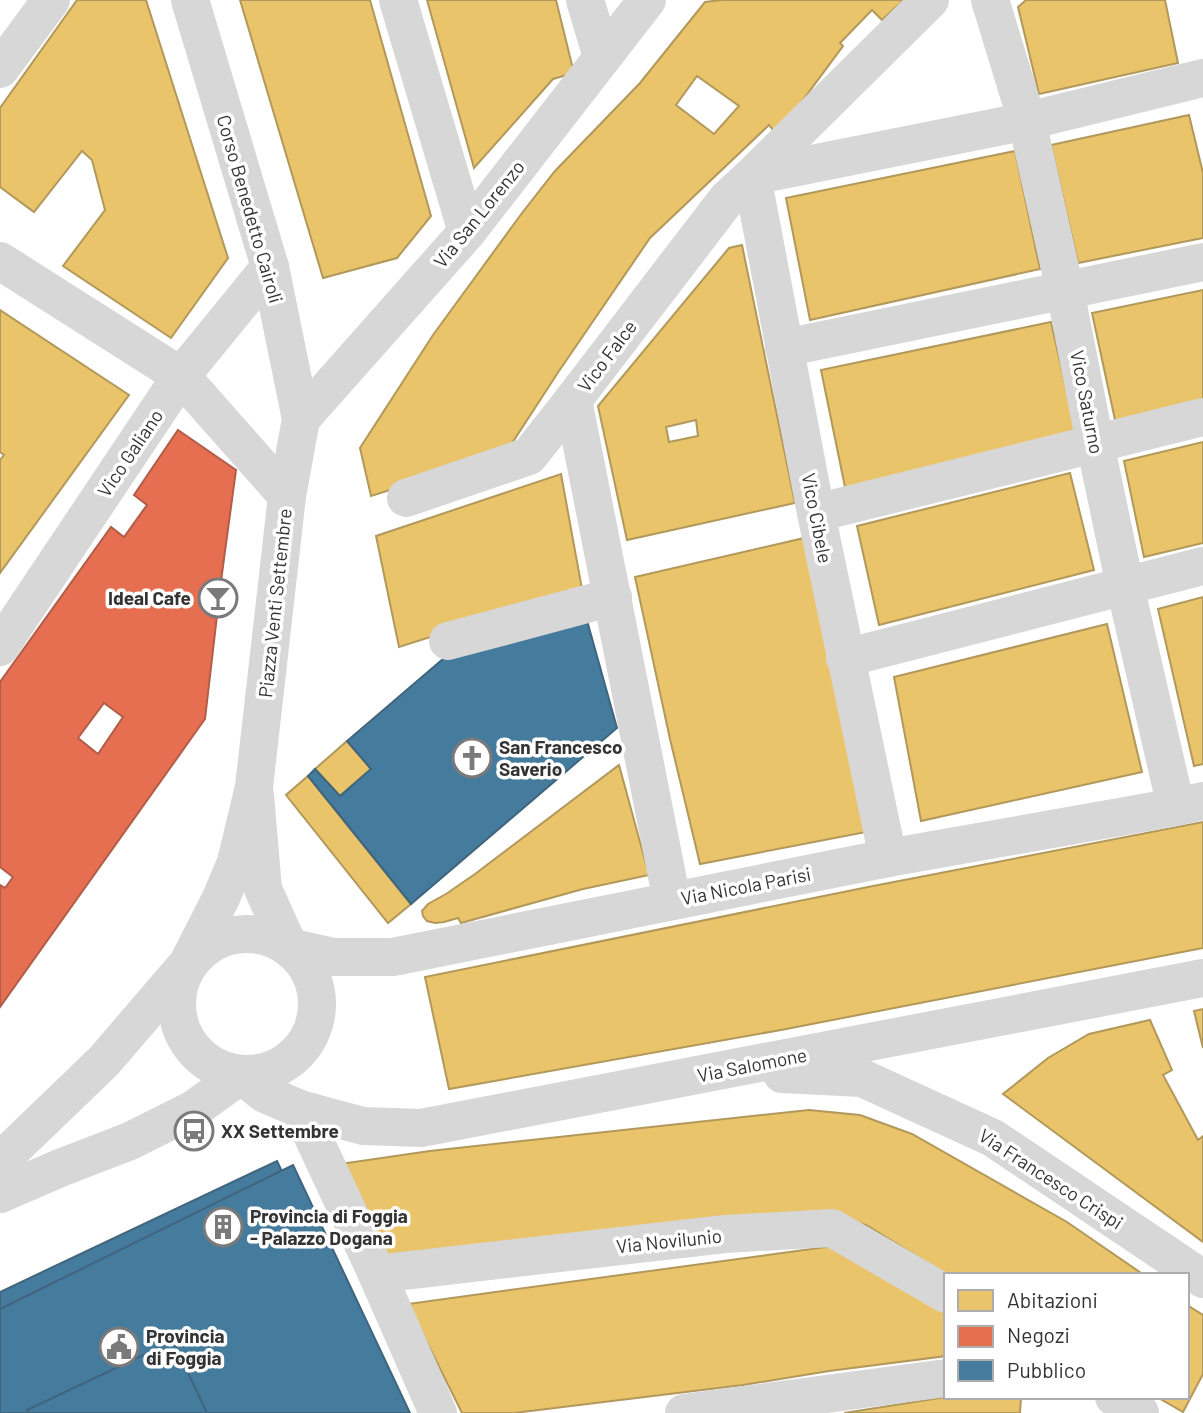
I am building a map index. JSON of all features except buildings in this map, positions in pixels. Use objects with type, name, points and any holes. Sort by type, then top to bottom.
[{"type":"street","points":[[0,69],[51,0]]},
{"type":"street","name":"Corso Benedetto Cairoli","points":[[190,0],[270,267],[301,419]]},
{"type":"street","points":[[398,0],[467,232]]},
{"type":"street","points":[[585,0],[603,57]]},
{"type":"street","name":"Via San Lorenzo","points":[[301,419],[467,232],[647,0]]},
{"type":"street","name":"Vico Falce","points":[[672,901],[573,400],[727,199],[930,0]]},
{"type":"street","name":"Vico Saturno","points":[[990,0],[1027,121],[1065,290],[1125,586],[1189,804]]},
{"type":"street","points":[[752,176],[1027,121],[1203,78]]},
{"type":"street","name":"Vico Cibele","points":[[752,176],[816,513],[888,858]]},
{"type":"street","points":[[0,261],[181,376],[287,496]]},
{"type":"street","points":[[784,348],[1203,262]]},
{"type":"street","name":"Vico Galiano","points":[[0,647],[181,376],[270,267]]},
{"type":"street","points":[[406,498],[529,456],[573,400]]},
{"type":"street","points":[[816,513],[1203,417]]},
{"type":"street","name":"Piazza Venti Settembre","points":[[0,1161],[104,1060],[188,963],[204,947],[224,936],[247,933],[269,937],[289,947],[306,964],[315,985],[317,1007],[313,1029],[301,1049],[285,1064],[264,1073],[241,1075],[221,1070],[203,1060],[188,1044],[179,1025],[175,1004],[179,982],[188,963],[220,898],[236,862],[254,787],[287,496],[301,419]]},
{"type":"street","points":[[845,658],[1203,566]]},
{"type":"street","points":[[448,641],[612,597]]},
{"type":"street","name":"Piazza Venti Settembre","points":[[254,787],[262,889],[289,947]]},
{"type":"street","name":"Via Nicola Parisi","points":[[289,947],[333,957],[393,957],[888,858],[1189,804]]},
{"type":"street","name":"Via Salomone","points":[[300,1109],[363,1126],[421,1128],[1203,978]]},
{"type":"street","name":"Via Francesco Crispi","points":[[728,1070],[862,1078],[993,1138],[1203,1279]]},
{"type":"street","name":"Piazza Venti Settembre","points":[[241,1075],[265,1094],[300,1109]]},
{"type":"street","name":"Piazza Venti Settembre","points":[[0,1194],[141,1135],[194,1109],[241,1075]]},
{"type":"street","points":[[300,1109],[438,1413]]},
{"type":"street","name":"Via Novilunio","points":[[377,1274],[725,1234],[832,1228],[944,1293]]},
{"type":"street","points":[[684,1413],[944,1378]]},
{"type":"street","points":[[1117,1399],[1140,1413]]},
{"type":"place","name":"Ideal Cafe","points":[[218,598]]},
{"type":"place","name":"San Francesco Saverio","points":[[472,758]]},
{"type":"place","name":"XX Settembre","points":[[194,1131]]},
{"type":"place","name":"Provincia di Foggia - Palazzo Dogana","points":[[223,1227]]},
{"type":"place","name":"Provincia di Foggia","points":[[119,1347]]}]
